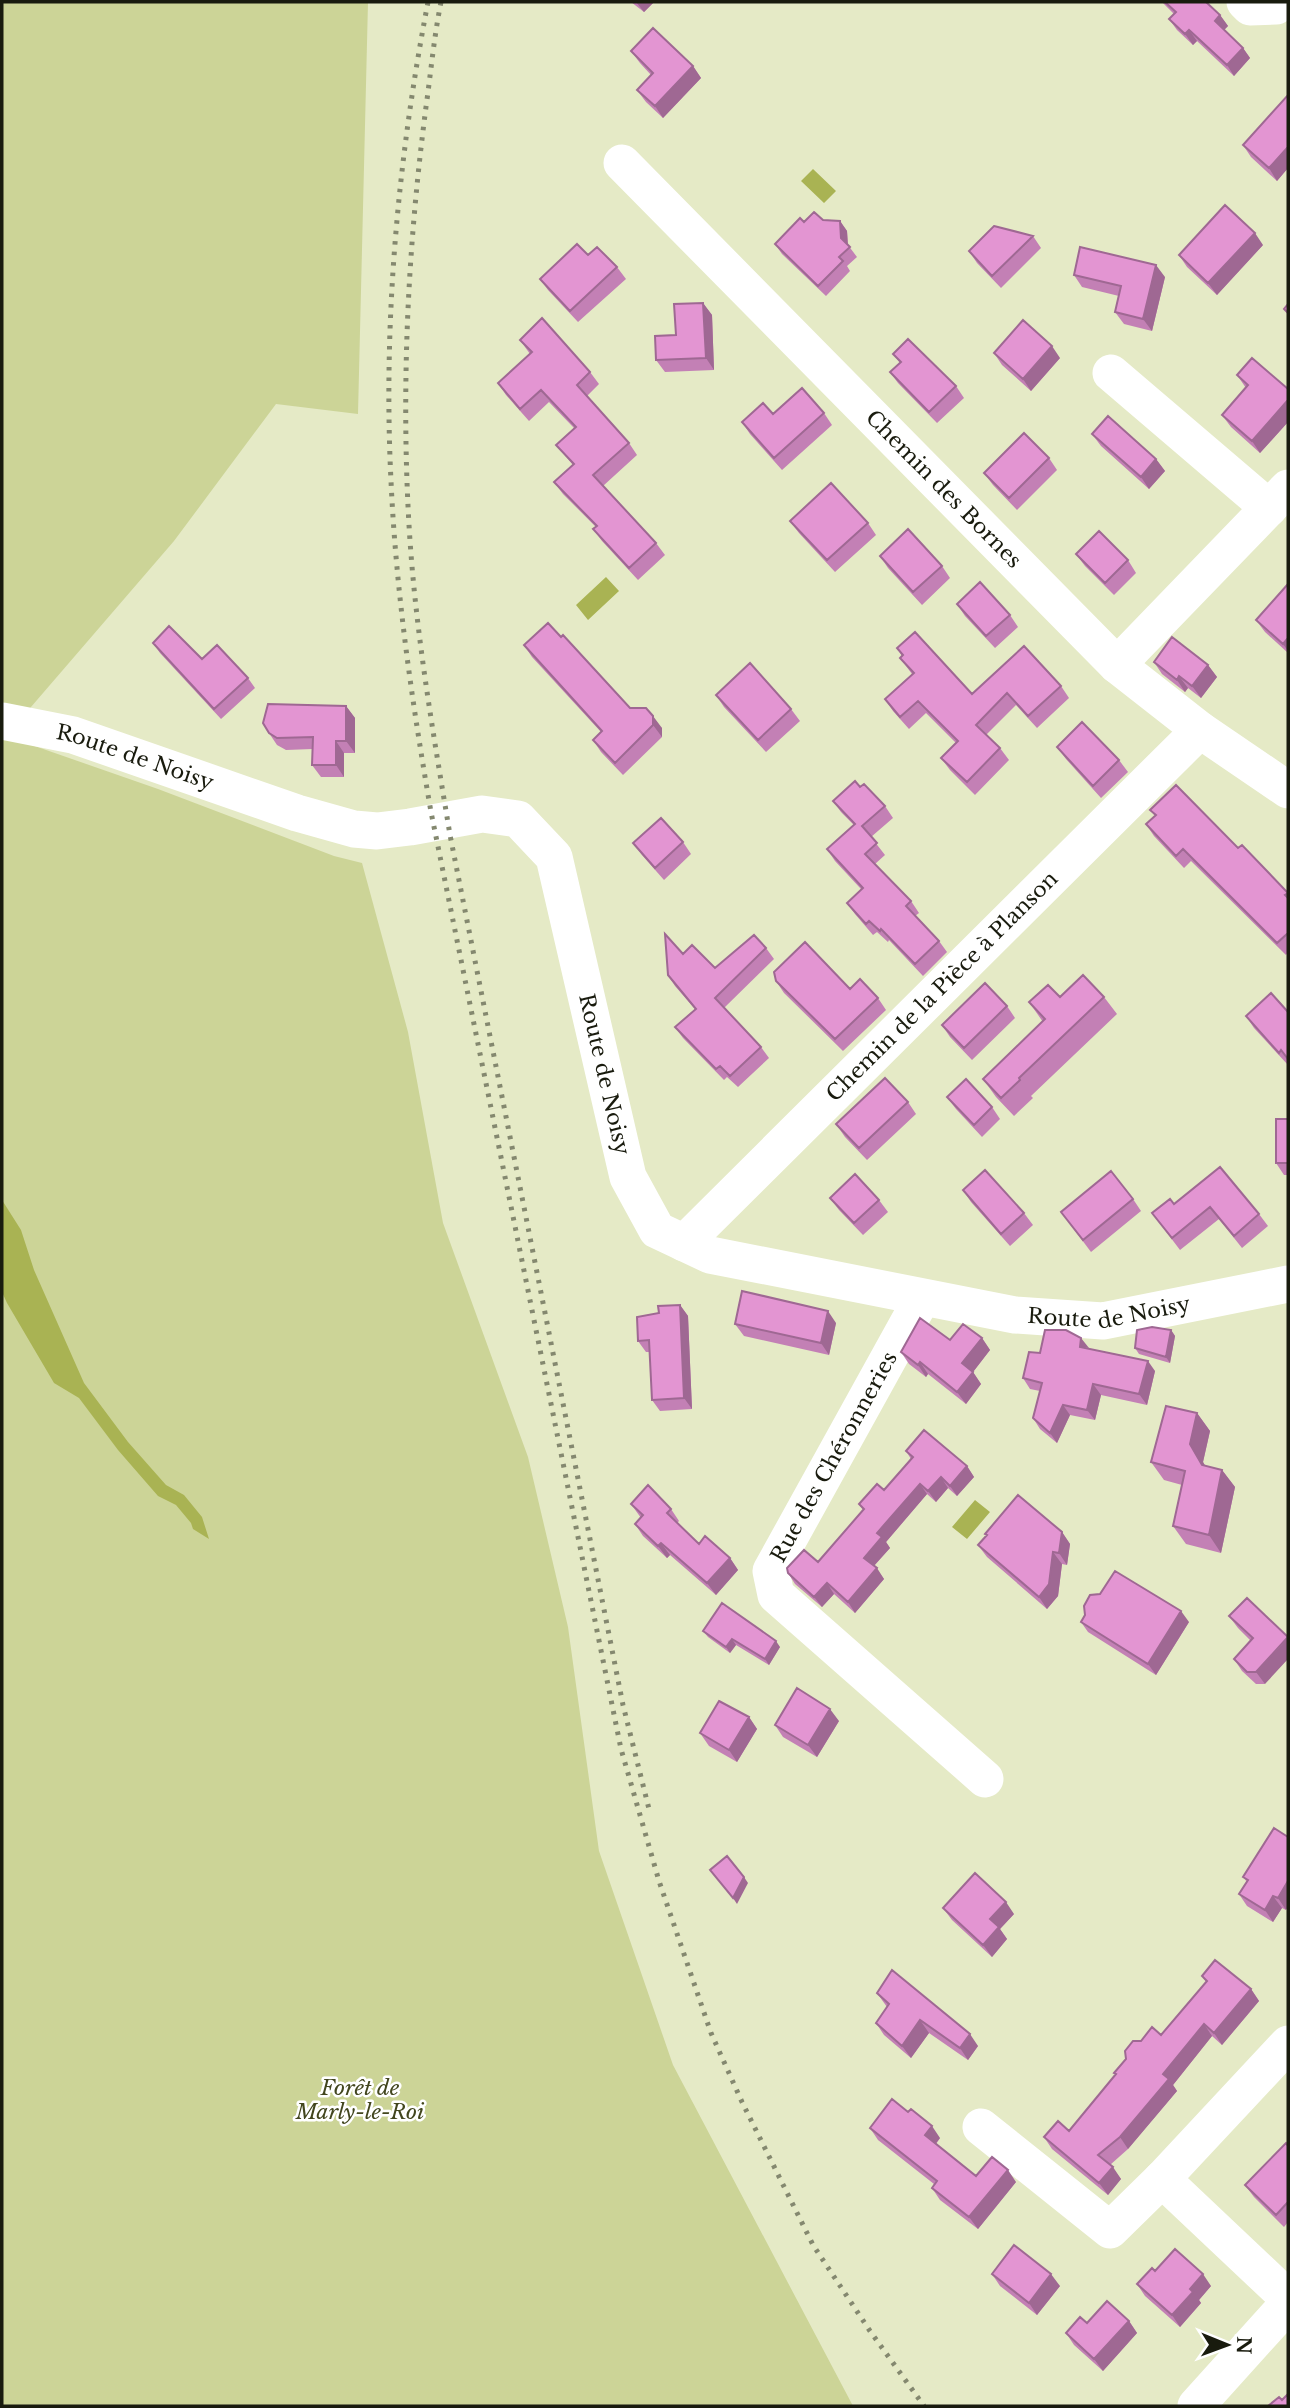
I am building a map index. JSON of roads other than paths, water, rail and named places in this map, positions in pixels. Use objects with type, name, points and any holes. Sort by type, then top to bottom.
[{"type":"street","points":[[1245,2],[1250,7],[1276,6],[1281,2]]},
{"type":"street","name":"Chemin des Bornes","points":[[622,163],[1117,665],[1200,730],[1288,790]]},
{"type":"street","points":[[1111,373],[1278,498],[1117,665]]},
{"type":"street","name":"Route de Noisy","points":[[2,721],[73,735],[333,825],[377,831],[482,814],[518,818],[554,857],[628,1177],[657,1230],[710,1255],[1015,1315],[1103,1321],[1288,1284]]},
{"type":"street","name":"Chemin de la Pièce à Planson","points":[[684,1243],[1200,730]]},
{"type":"street","name":"Rue des Chéronneries","points":[[922,1298],[771,1571],[776,1595],[985,1779]]},
{"type":"street","points":[[981,2127],[1110,2230],[1162,2179],[1288,2044]]},
{"type":"street","points":[[1162,2179],[1288,2298]]},
{"type":"street","points":[[1196,2406],[1288,2304]]},
{"type":"railway","points":[[428,2],[408,120],[391,301],[389,421],[393,523],[401,606],[431,812],[621,1749],[659,1881],[711,2033],[742,2102],[813,2245],[924,2406]]},
{"type":"railway","points":[[441,2],[420,159],[408,315],[407,473],[416,603],[425,680],[450,835],[623,1705],[649,1809]]},
{"type":"park label","name":"Forêt de Marly-le-Roi","points":[[360,2100]]}]
